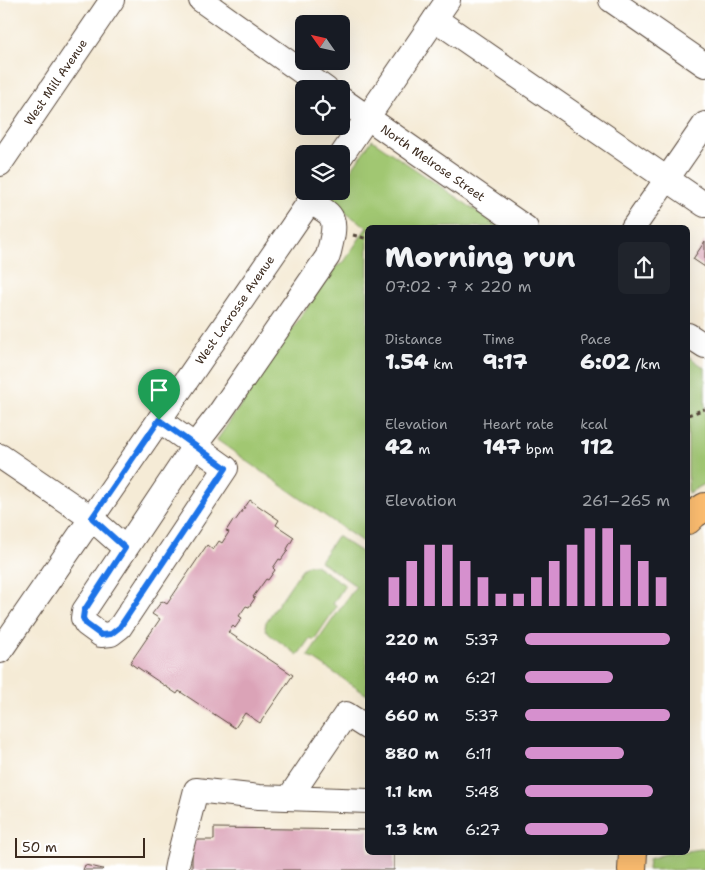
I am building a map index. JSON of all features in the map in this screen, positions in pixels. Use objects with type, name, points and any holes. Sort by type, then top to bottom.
[{"type":"highway","points":[[690,518],[705,507]]},
{"type":"highway","points":[[632,870],[633,855]]},
{"type":"street","name":"West Mill Avenue","points":[[0,164],[112,0]]},
{"type":"street","points":[[201,0],[313,80]]},
{"type":"street","points":[[349,145],[448,0]]},
{"type":"street","points":[[611,0],[705,65]]},
{"type":"street","points":[[435,19],[705,204]]},
{"type":"street","name":"North Melrose Street","points":[[350,105],[522,225]]},
{"type":"street","points":[[635,225],[705,124]]},
{"type":"street","name":"West Lacrosse Avenue","points":[[0,651],[310,200]]},
{"type":"street","points":[[159,420],[195,445],[226,468],[120,627],[111,634],[101,635],[86,624],[83,618],[84,611],[195,445],[219,414],[328,256],[333,229],[332,219],[316,200]]},
{"type":"street","points":[[690,335],[705,346]]},
{"type":"street","points":[[0,456],[92,518],[125,548]]},
{"type":"street","points":[[289,798],[346,714],[365,726]]},
{"type":"street","points":[[176,870],[196,790],[259,797],[365,801]]},
{"type":"path","points":[[690,414],[705,409]]},
{"type":"green space","points":[[372,140],[497,225],[365,226],[329,202],[330,200],[350,200],[350,171]]},
{"type":"green space","points":[[365,230],[365,544],[217,440],[334,268],[344,262]]},
{"type":"green space","points":[[690,357],[705,368],[705,484],[690,492]]},
{"type":"green space","points":[[337,536],[365,555],[365,694],[308,655],[356,586],[320,561]]},
{"type":"green space","points":[[308,565],[315,565],[345,585],[333,604],[337,606],[314,640],[310,638],[298,655],[269,634],[265,628],[266,622],[302,569]]},
{"type":"green space","points":[[705,850],[705,870],[648,870],[649,859],[662,855],[690,855],[690,851]]},
{"type":"building","points":[[705,241],[705,267],[693,259]]},
{"type":"building","points":[[250,500],[279,520],[276,525],[294,537],[288,550],[273,568],[275,570],[253,597],[255,598],[249,607],[246,606],[239,616],[242,618],[235,628],[233,626],[228,632],[293,675],[260,723],[245,713],[235,728],[179,691],[177,694],[130,663],[160,619],[152,614],[162,601],[167,604],[207,545],[213,550],[219,541],[222,543],[229,532],[226,531],[233,520],[235,521]]},
{"type":"building","points":[[214,828],[365,830],[365,855],[394,855],[394,870],[192,870],[192,840],[214,840]]},
{"type":"building","points":[[85,865],[103,869],[83,870]]},
{"type":"route","points":[[159,420],[226,468],[120,627],[111,634],[101,635],[86,624],[83,618],[84,611],[125,548],[92,518],[159,420]]}]
